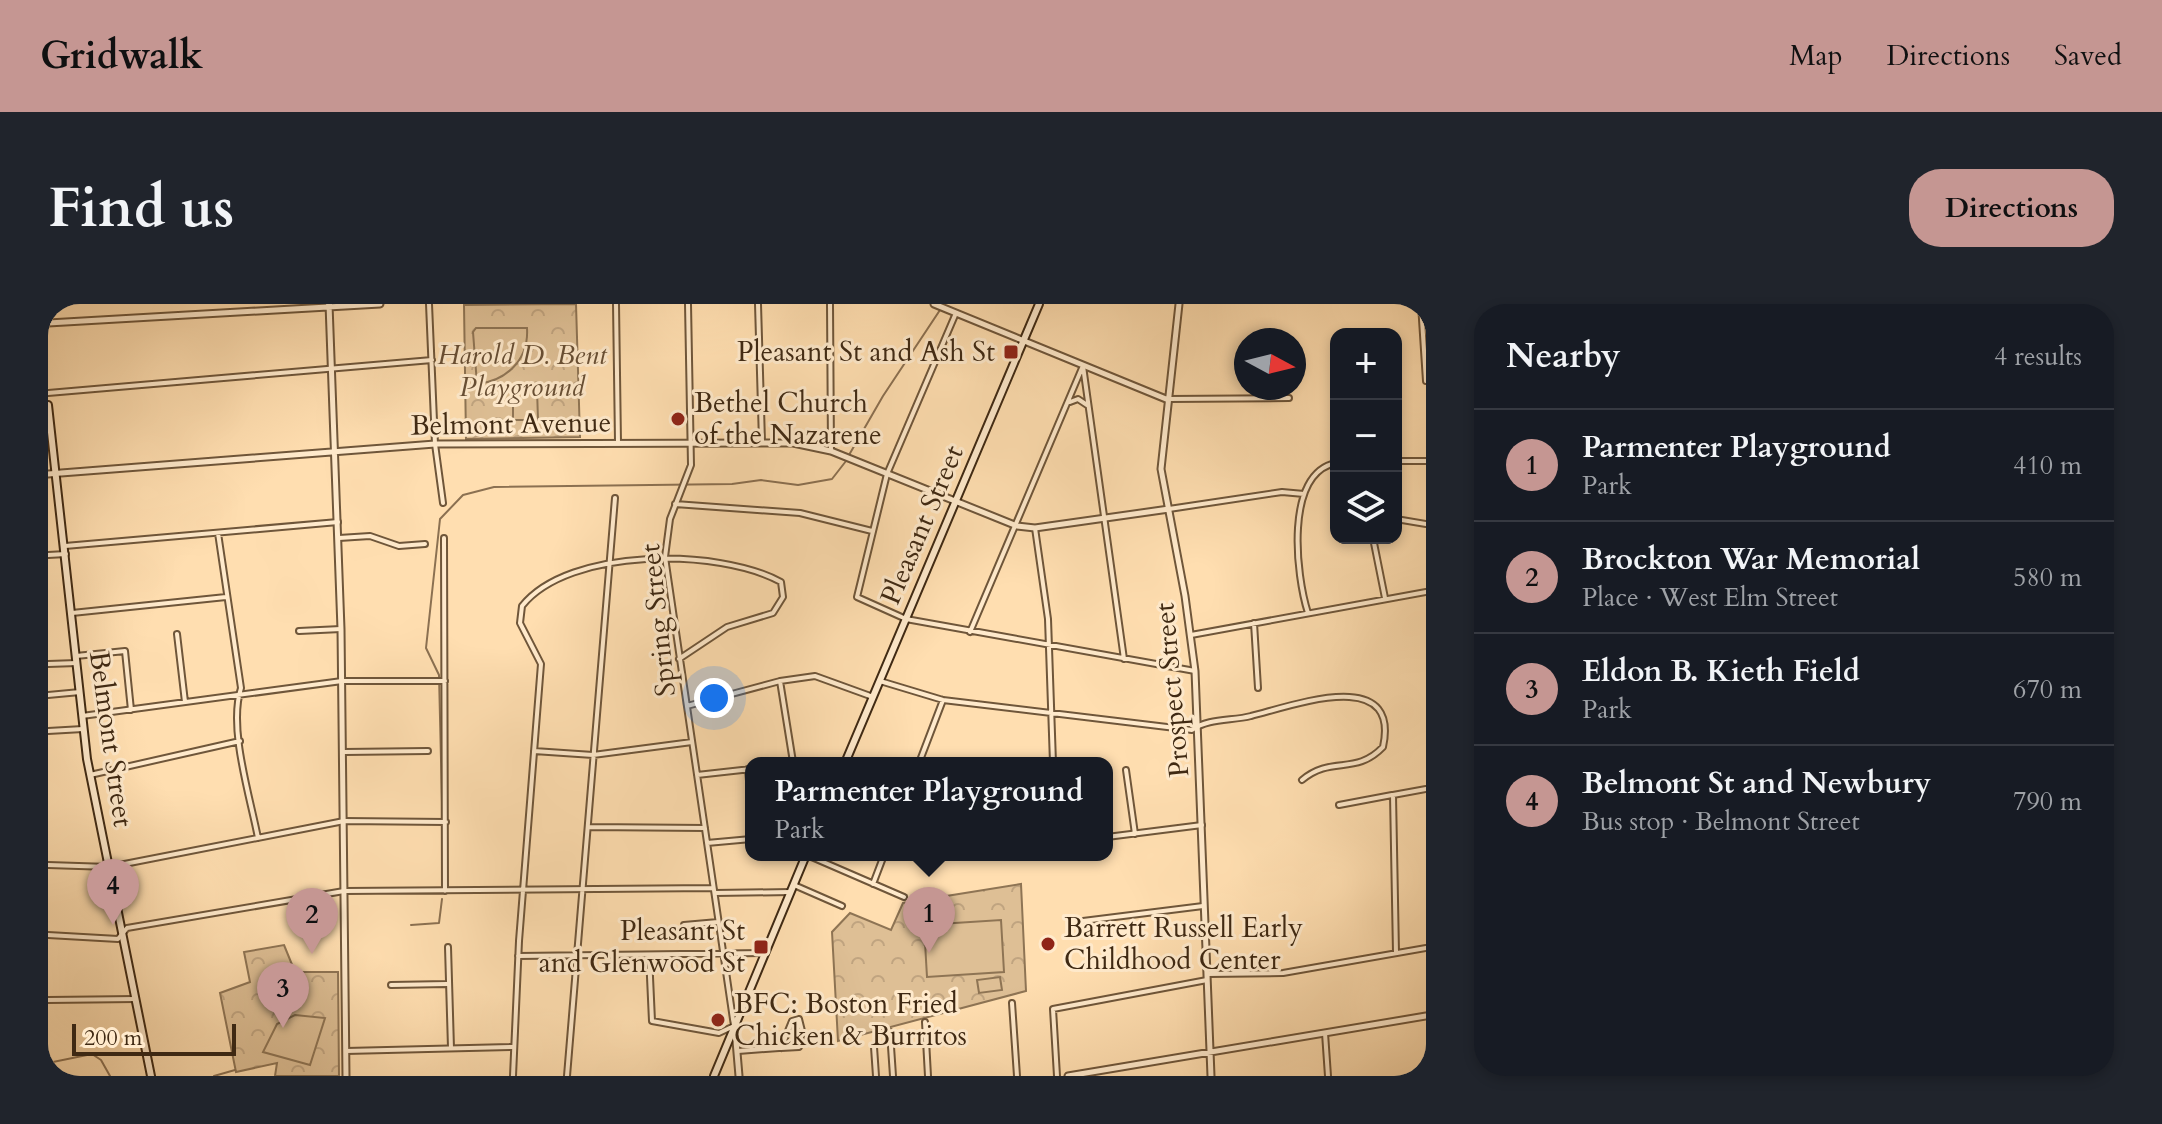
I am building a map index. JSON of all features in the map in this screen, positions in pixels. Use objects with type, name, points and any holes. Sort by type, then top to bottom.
[{"type":"main road","name":"Pleasant Street","points":[[848,757],[1039,304]]},
{"type":"main road","name":"Belmont Street","points":[[48,405],[90,775],[151,1076]]},
{"type":"main road","points":[[714,1076],[804,861]]},
{"type":"street","points":[[48,323],[380,304]]},
{"type":"street","points":[[429,304],[435,444],[443,503]]},
{"type":"street","points":[[616,304],[618,442]]},
{"type":"street","name":"Spring Street","points":[[688,304],[690,443],[686,479],[667,530],[665,557],[738,1051],[739,1076]]},
{"type":"street","points":[[758,304],[762,442]]},
{"type":"street","points":[[830,304],[831,451]]},
{"type":"street","name":"Prospect Street","points":[[1179,304],[1166,399],[1161,469],[1195,671],[1211,1076]]},
{"type":"street","points":[[1421,304],[1426,381]]},
{"type":"street","points":[[329,305],[344,752],[346,1076]]},
{"type":"street","points":[[940,306],[1166,399],[1234,398]]},
{"type":"street","points":[[956,313],[887,474],[857,597],[906,619],[1195,671]]},
{"type":"street","points":[[48,393],[432,360]]},
{"type":"street","points":[[970,632],[1083,366]]},
{"type":"street","points":[[1083,366],[1124,659]]},
{"type":"street","points":[[1068,403],[1078,399],[1088,406]]},
{"type":"street","name":"Belmont Avenue","points":[[48,474],[435,444],[762,442],[793,443],[831,451],[1017,526],[1035,528],[1169,509]]},
{"type":"street","points":[[1402,461],[1426,461]]},
{"type":"street","points":[[1308,613],[1298,552],[1304,494],[1317,471],[1330,466]]},
{"type":"street","points":[[1169,509],[1304,494]]},
{"type":"street","points":[[567,1076],[615,498]]},
{"type":"street","points":[[675,504],[800,513],[872,531]]},
{"type":"street","points":[[1402,520],[1426,524]]},
{"type":"street","points":[[65,546],[338,522]]},
{"type":"street","points":[[1035,528],[1050,646],[1053,757]]},
{"type":"street","points":[[218,533],[241,688],[237,697],[240,741],[258,838]]},
{"type":"street","points":[[339,538],[370,536],[399,546],[425,544]]},
{"type":"street","points":[[444,538],[441,681],[445,891]]},
{"type":"street","points":[[1374,544],[1385,598]]},
{"type":"street","points":[[48,555],[66,554]]},
{"type":"street","points":[[513,1076],[518,956],[541,664],[520,623],[522,606],[546,587],[609,564],[665,557],[754,570],[781,582],[784,590],[779,608],[773,613],[727,627],[679,659]]},
{"type":"street","points":[[1191,635],[1426,592]]},
{"type":"street","points":[[72,613],[226,597]]},
{"type":"street","points":[[1254,623],[1258,688]]},
{"type":"street","points":[[299,631],[341,629]]},
{"type":"street","points":[[177,634],[185,702]]},
{"type":"street","points":[[48,664],[125,651],[131,710]]},
{"type":"street","points":[[687,706],[780,681],[815,676],[873,697]]},
{"type":"street","points":[[82,716],[342,681],[441,681]]},
{"type":"street","points":[[780,681],[790,757]]},
{"type":"street","points":[[880,681],[943,700],[1192,730],[1197,726],[1328,697],[1371,703],[1383,719],[1386,733],[1383,747],[1363,762],[1317,768],[1302,780]]},
{"type":"street","points":[[48,695],[80,692]]},
{"type":"street","points":[[921,757],[943,700]]},
{"type":"street","points":[[48,731],[83,729]]},
{"type":"street","points":[[90,775],[240,741]]},
{"type":"street","points":[[534,751],[593,755],[692,742]]},
{"type":"street","points":[[344,752],[428,751]]},
{"type":"street","points":[[697,775],[745,769]]},
{"type":"street","points":[[1126,770],[1135,834]]},
{"type":"street","points":[[1339,805],[1426,789]]},
{"type":"street","points":[[1393,795],[1396,953]]},
{"type":"street","points":[[48,865],[109,867],[344,821],[446,822]]},
{"type":"street","points":[[1113,836],[1202,825]]},
{"type":"street","points":[[589,827],[705,828]]},
{"type":"street","points":[[707,843],[745,840]]},
{"type":"street","points":[[821,861],[904,897]]},
{"type":"street","points":[[873,884],[882,861]]},
{"type":"street","points":[[48,935],[118,939],[127,928],[344,891],[584,887],[714,891],[792,888],[842,906]]},
{"type":"street","points":[[1075,922],[1204,905]]},
{"type":"street","points":[[684,925],[718,922]]},
{"type":"street","points":[[448,947],[451,1049]]},
{"type":"street","points":[[1057,1076],[1053,1009],[1207,977],[1283,973],[1426,948]]},
{"type":"street","points":[[518,956],[766,953]]},
{"type":"street","points":[[649,955],[652,1021],[719,1033],[734,1026]]},
{"type":"street","points":[[391,985],[447,984]]},
{"type":"street","points":[[48,1000],[136,999]]},
{"type":"street","points":[[1012,1003],[1017,1076]]},
{"type":"street","points":[[1068,1076],[1426,1016]]},
{"type":"street","points":[[738,1051],[781,1048],[801,1044],[799,1019],[792,1021],[781,1048]]},
{"type":"street","points":[[925,1022],[928,1076]]},
{"type":"street","points":[[890,1032],[893,1076]]},
{"type":"street","points":[[1325,1033],[1328,1076]]},
{"type":"street","points":[[346,1051],[512,1047]]},
{"type":"street","points":[[874,1047],[876,1076]]},
{"type":"green space","name":"Harold D. Bent Playground","points":[[576,304],[580,437],[466,439],[464,305]]},
{"type":"green space","points":[[476,328],[527,328],[524,349],[514,366],[498,378],[477,384],[473,332]]},
{"type":"green space","points":[[537,389],[538,420],[513,420],[513,390]]},
{"type":"green space","points":[[1021,884],[1026,991],[838,1041],[832,932],[850,913],[891,930],[903,903]]},
{"type":"green space","points":[[1001,920],[1004,972],[927,977],[924,925]]},
{"type":"green space","points":[[284,945],[295,972],[338,972],[339,1076],[275,1076],[277,1063],[236,1072],[220,993],[250,982],[244,952]]},
{"type":"green space","points":[[1000,977],[1002,990],[979,993],[977,980]]},
{"type":"green space","points":[[295,1015],[325,1018],[310,1065],[263,1052],[277,1024]]},
{"type":"waterway","points":[[849,455],[883,396],[944,304]]},
{"type":"waterway","points":[[442,802],[439,675],[426,648],[440,519],[463,495],[494,487],[732,484],[761,480],[798,485],[832,479],[846,461]]},
{"type":"waterway","points":[[411,925],[439,923],[442,899]]},
{"type":"waterway","points":[[48,1063],[92,1054],[101,1060],[110,1076]]},
{"type":"waterway","points":[[214,1076],[235,1070]]},
{"type":"place","name":"Pleasant St and Ash St","points":[[1011,352]]},
{"type":"place","name":"Bethel Church of the Nazarene","points":[[678,419]]},
{"type":"place","name":"Belmont St and Newbury","points":[[113,925]]},
{"type":"place","name":"Barrett Russell Early Childhood Center","points":[[1048,944]]},
{"type":"place","name":"Pleasant St and Glenwood St","points":[[761,947]]},
{"type":"place","name":"Parmenter Playground","points":[[929,953]]},
{"type":"place","name":"Brockton War Memorial","points":[[312,954]]},
{"type":"place","name":"BFC: Boston Fried Chicken & Burritos","points":[[718,1020]]},
{"type":"place","name":"Eldon B. Kieth Field","points":[[283,1028]]}]
